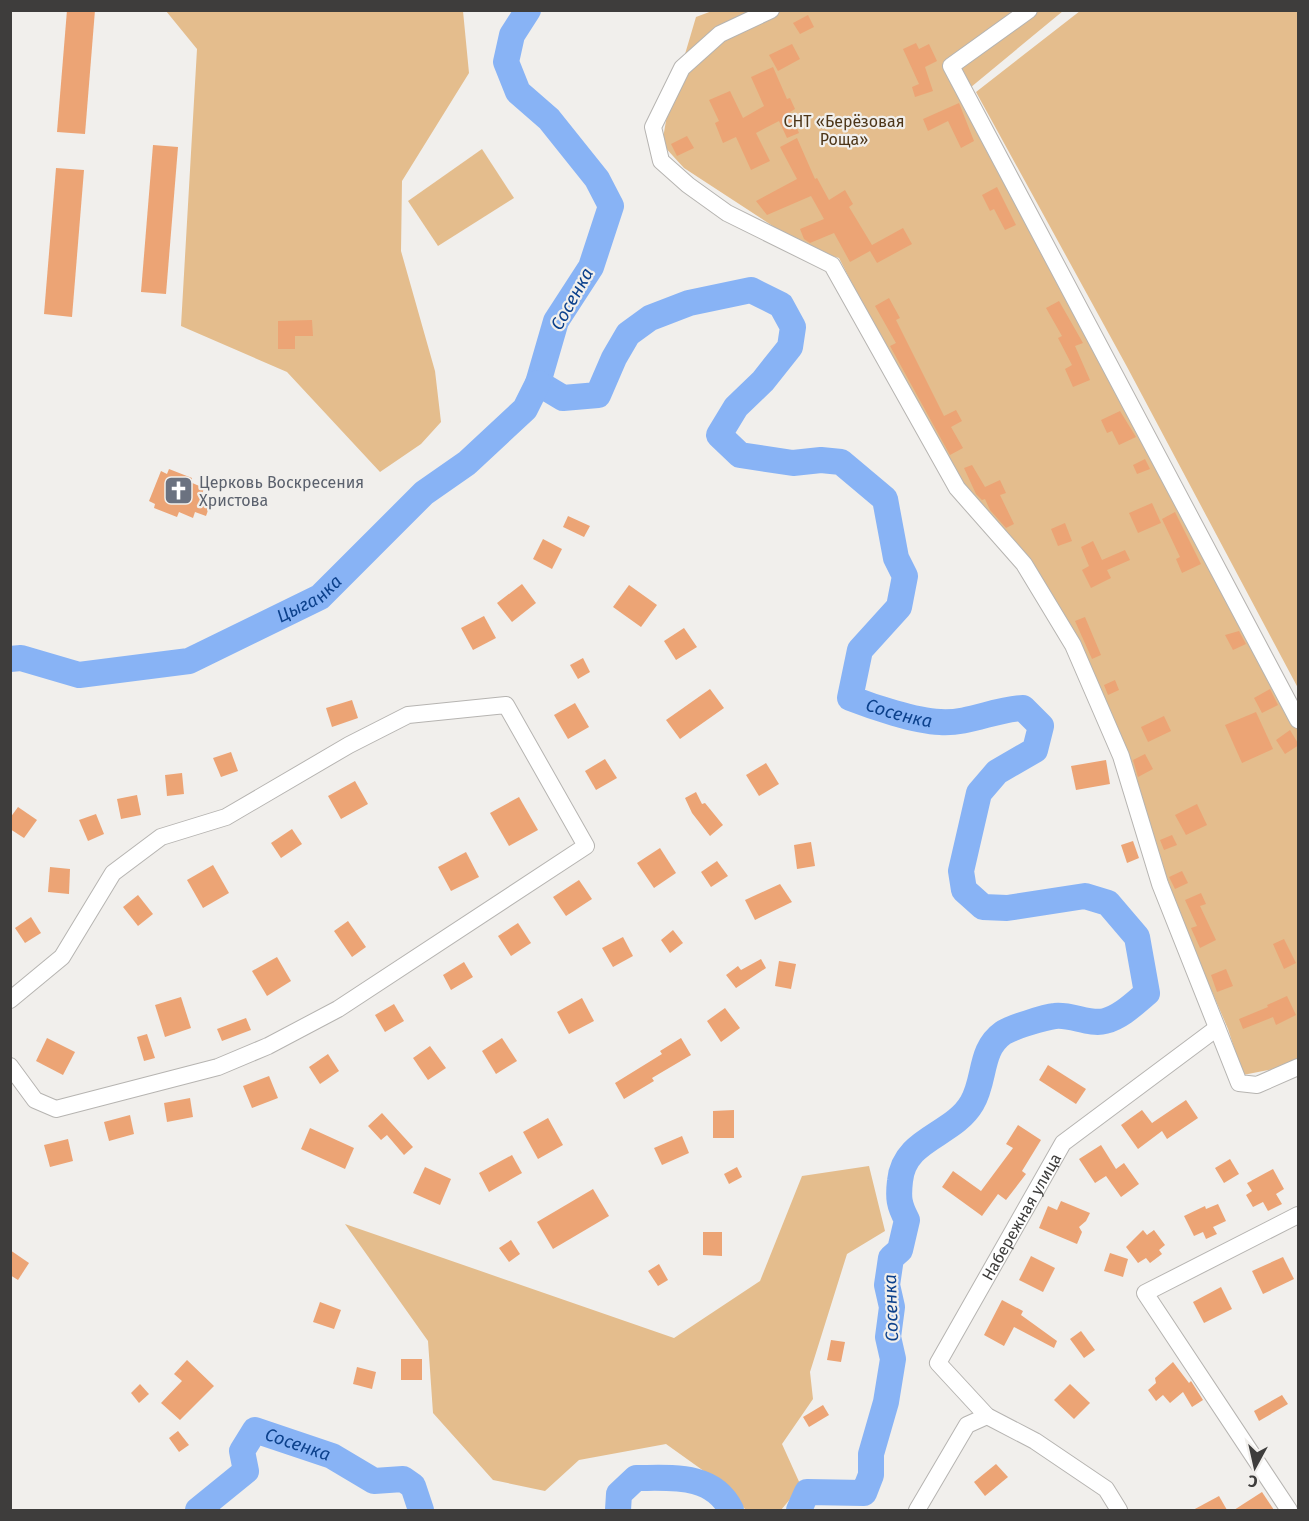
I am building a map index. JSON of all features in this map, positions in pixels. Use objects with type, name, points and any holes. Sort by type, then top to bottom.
[{"type":"street","points":[[771,10],[720,34],[682,68],[653,127],[662,161],[688,185],[728,213],[832,265],[957,488],[1024,564],[1073,645],[1121,756],[1160,884],[1239,1083],[1257,1085],[1299,1067]]},
{"type":"street","points":[[1029,10],[951,66],[1299,720]]},
{"type":"street","points":[[10,1000],[62,957],[113,873],[161,837],[226,817],[349,745],[408,715],[506,705],[586,846],[338,1009],[268,1046],[218,1067],[56,1109],[35,1100],[10,1066]]},
{"type":"street","name":"Набережная улица","points":[[987,1416],[938,1363],[1063,1143],[1217,1028]]},
{"type":"street","points":[[1289,1510],[1145,1293],[1299,1215]]},
{"type":"street","points":[[917,1510],[967,1425],[987,1416],[1035,1441],[1106,1489],[1119,1510]]},
{"type":"green space","points":[[166,11],[463,11],[469,73],[402,181],[401,251],[435,371],[441,422],[421,444],[380,472],[287,372],[181,326],[197,49]]},
{"type":"green space","name":"СНТ «Берёзовая Роща»","points":[[712,11],[1063,11],[959,97],[1298,724],[1298,1064],[1243,1075],[1228,1029],[1164,880],[1052,603],[959,484],[894,366],[839,258],[808,249],[684,168],[662,144],[667,115],[696,17]]},
{"type":"green space","points":[[1080,11],[1298,11],[1298,688],[1126,365],[976,92]]},
{"type":"green space","points":[[482,149],[514,198],[438,246],[408,201]]},
{"type":"green space","points":[[869,1166],[885,1231],[847,1254],[810,1372],[813,1399],[782,1444],[801,1486],[781,1510],[746,1510],[715,1479],[666,1444],[579,1460],[545,1491],[493,1480],[433,1413],[428,1341],[345,1224],[674,1338],[760,1281],[802,1176]]},
{"type":"building","points":[[67,10],[95,10],[85,134],[57,132]]},
{"type":"building","points":[[808,15],[814,27],[800,34],[793,23]]},
{"type":"building","points":[[916,43],[919,49],[929,44],[937,61],[925,67],[933,91],[915,97],[912,87],[919,84],[903,49]]},
{"type":"building","points":[[792,44],[800,59],[778,71],[769,55]]},
{"type":"building","points":[[773,67],[787,99],[790,98],[795,109],[790,112],[799,133],[787,138],[779,121],[756,133],[770,161],[751,170],[736,137],[723,143],[715,123],[719,121],[709,100],[730,91],[743,118],[764,106],[751,77]]},
{"type":"building","points":[[959,103],[974,141],[961,148],[948,121],[928,131],[923,119]]},
{"type":"building","points":[[687,136],[694,148],[677,156],[671,144]]},
{"type":"building","points":[[797,138],[815,179],[817,178],[829,200],[845,190],[853,204],[849,207],[872,245],[903,228],[912,244],[877,263],[870,251],[850,262],[834,233],[810,243],[804,239],[800,229],[824,219],[811,196],[767,215],[756,201],[797,179],[780,147]]},
{"type":"building","points":[[153,145],[178,147],[166,294],[141,292]]},
{"type":"building","points":[[56,168],[84,170],[72,317],[44,314]]},
{"type":"building","points":[[997,187],[1016,225],[1005,230],[994,209],[990,211],[982,195]]},
{"type":"building","points":[[889,298],[900,318],[896,320],[944,416],[956,410],[962,421],[951,427],[963,448],[950,455],[890,346],[896,343],[875,306]]},
{"type":"building","points":[[1059,301],[1083,343],[1075,346],[1090,380],[1073,387],[1065,369],[1072,365],[1058,338],[1062,336],[1046,308]]},
{"type":"building","points":[[312,320],[313,336],[295,336],[295,349],[278,349],[278,321]]},
{"type":"building","points":[[1120,411],[1136,437],[1119,445],[1112,431],[1107,433],[1101,420]]},
{"type":"building","points":[[1145,459],[1150,469],[1137,474],[1133,465]]},
{"type":"building","points":[[972,465],[985,487],[1000,480],[1006,493],[1000,495],[1014,524],[1006,528],[990,510],[985,499],[982,500],[976,494],[964,468]]},
{"type":"building","name":"Церковь Воскресения Христова","points":[[169,469],[192,478],[190,482],[204,488],[202,494],[212,499],[206,516],[195,512],[193,518],[179,512],[177,517],[154,508],[155,504],[149,501],[161,471],[167,474]]},
{"type":"building","points":[[1152,503],[1161,523],[1138,533],[1129,513]]},
{"type":"building","points":[[1175,512],[1201,564],[1182,573],[1176,559],[1180,557],[1162,519]]},
{"type":"building","points":[[568,516],[590,526],[584,537],[563,527]]},
{"type":"building","points":[[1065,523],[1072,541],[1058,546],[1051,529]]},
{"type":"building","points":[[543,539],[562,549],[552,569],[533,559]]},
{"type":"building","points":[[1093,541],[1102,560],[1125,550],[1130,560],[1107,570],[1111,578],[1091,588],[1082,570],[1089,566],[1081,547]]},
{"type":"building","points":[[522,584],[536,603],[512,622],[497,603]]},
{"type":"building","points":[[629,585],[657,605],[641,627],[613,607]]},
{"type":"building","points":[[484,616],[496,638],[473,650],[461,628]]},
{"type":"building","points":[[1085,617],[1101,655],[1092,659],[1075,621]]},
{"type":"building","points":[[684,628],[697,647],[676,660],[664,641]]},
{"type":"building","points":[[1239,631],[1246,644],[1233,650],[1225,635]]},
{"type":"building","points":[[583,658],[590,672],[578,679],[570,665]]},
{"type":"building","points":[[1115,680],[1119,690],[1108,695],[1104,685]]},
{"type":"building","points":[[710,689],[724,708],[680,739],[666,720]]},
{"type":"building","points":[[1270,689],[1278,705],[1262,713],[1254,698]]},
{"type":"building","points":[[352,700],[358,718],[332,727],[326,708]]},
{"type":"building","points":[[575,703],[589,727],[568,739],[554,715]]},
{"type":"building","points":[[1256,712],[1273,749],[1242,763],[1225,725]]},
{"type":"building","points":[[1164,716],[1171,731],[1148,742],[1141,727]]},
{"type":"building","points":[[1290,730],[1299,745],[1285,754],[1276,740]]},
{"type":"building","points":[[231,752],[238,771],[221,777],[213,758]]},
{"type":"building","points":[[1145,754],[1153,769],[1138,777],[1133,760]]},
{"type":"building","points":[[605,759],[617,778],[596,790],[585,771]]},
{"type":"building","points":[[1106,760],[1110,784],[1076,790],[1071,766]]},
{"type":"building","points":[[766,763],[779,784],[759,796],[746,775]]},
{"type":"building","points":[[182,773],[184,794],[167,796],[165,775]]},
{"type":"building","points":[[355,781],[368,804],[341,819],[328,796]]},
{"type":"building","points":[[696,792],[702,804],[705,803],[723,825],[710,836],[692,813],[685,798]]},
{"type":"building","points":[[137,795],[141,815],[121,819],[117,799]]},
{"type":"building","points":[[519,797],[538,830],[509,846],[490,813]]},
{"type":"building","points":[[1197,804],[1207,825],[1186,835],[1175,815]]},
{"type":"building","points":[[18,807],[37,820],[24,838],[10,829],[10,818]]},
{"type":"building","points":[[96,814],[104,834],[88,841],[79,820]]},
{"type":"building","points":[[292,829],[302,844],[281,858],[271,843]]},
{"type":"building","points":[[1172,835],[1177,845],[1164,850],[1160,840]]},
{"type":"building","points":[[1133,841],[1139,858],[1127,863],[1121,845]]},
{"type":"building","points":[[811,842],[815,866],[797,869],[794,845]]},
{"type":"building","points":[[660,848],[676,873],[654,888],[637,863]]},
{"type":"building","points":[[466,852],[479,877],[451,891],[438,867]]},
{"type":"building","points":[[717,861],[728,876],[711,887],[701,872]]},
{"type":"building","points":[[213,865],[229,893],[203,908],[187,880]]},
{"type":"building","points":[[50,867],[70,869],[69,894],[48,892]]},
{"type":"building","points":[[1182,871],[1188,883],[1175,889],[1169,877]]},
{"type":"building","points":[[579,880],[592,899],[566,916],[553,897]]},
{"type":"building","points":[[780,884],[792,902],[755,920],[745,900]]},
{"type":"building","points":[[1201,893],[1206,904],[1200,906],[1216,940],[1200,948],[1191,928],[1197,926],[1185,900]]},
{"type":"building","points":[[138,895],[153,914],[138,926],[123,907]]},
{"type":"building","points":[[31,917],[41,933],[25,943],[15,928]]},
{"type":"building","points":[[348,921],[366,947],[352,957],[334,931]]},
{"type":"building","points":[[518,923],[531,943],[511,956],[498,936]]},
{"type":"building","points":[[673,930],[683,943],[670,953],[661,940]]},
{"type":"building","points":[[623,937],[633,956],[613,967],[602,948]]},
{"type":"building","points":[[1284,939],[1296,963],[1284,969],[1273,944]]},
{"type":"building","points":[[277,957],[291,981],[267,996],[252,971]]},
{"type":"building","points":[[761,959],[766,968],[736,988],[726,975],[738,966],[741,970]]},
{"type":"building","points":[[779,961],[796,964],[791,989],[775,986]]},
{"type":"building","points":[[464,962],[473,977],[451,990],[443,975]]},
{"type":"building","points":[[1226,969],[1233,986],[1217,992],[1211,975]]},
{"type":"building","points":[[1287,996],[1296,1015],[1276,1025],[1273,1017],[1243,1029],[1239,1019]]},
{"type":"building","points":[[181,997],[191,1028],[165,1037],[155,1005]]},
{"type":"building","points":[[582,998],[594,1021],[569,1034],[557,1012]]},
{"type":"building","points":[[394,1004],[404,1021],[385,1032],[375,1015]]},
{"type":"building","points":[[725,1008],[740,1028],[721,1042],[707,1021]]},
{"type":"building","points":[[246,1018],[251,1030],[222,1041],[217,1029]]},
{"type":"building","points":[[147,1034],[155,1058],[144,1061],[137,1037]]},
{"type":"building","points":[[47,1038],[75,1052],[63,1075],[36,1061]]},
{"type":"building","points":[[502,1038],[517,1061],[496,1074],[482,1051]]},
{"type":"building","points":[[681,1038],[691,1055],[652,1078],[654,1081],[624,1099],[615,1083],[662,1054],[660,1051]]},
{"type":"building","points":[[430,1046],[446,1068],[428,1080],[413,1058]]},
{"type":"building","points":[[328,1054],[339,1071],[320,1084],[309,1067]]},
{"type":"building","points":[[1048,1065],[1086,1089],[1076,1104],[1039,1080]]},
{"type":"building","points":[[269,1076],[278,1098],[252,1108],[243,1086]]},
{"type":"building","points":[[190,1098],[193,1117],[167,1122],[164,1103]]},
{"type":"building","points":[[1186,1100],[1198,1118],[1167,1139],[1162,1131],[1138,1149],[1121,1125],[1142,1110],[1152,1123]]},
{"type":"building","points":[[734,1110],[734,1138],[713,1138],[713,1111]]},
{"type":"building","points":[[382,1113],[413,1147],[404,1155],[387,1135],[381,1140],[368,1126]]},
{"type":"building","points":[[130,1115],[134,1134],[109,1141],[104,1122]]},
{"type":"building","points":[[548,1118],[563,1145],[538,1159],[523,1132]]},
{"type":"building","points":[[1018,1125],[1041,1140],[1022,1171],[1026,1174],[1006,1200],[998,1194],[982,1216],[942,1187],[953,1171],[981,1191],[1013,1148],[1006,1144]]},
{"type":"building","points":[[310,1128],[354,1148],[345,1169],[301,1149]]},
{"type":"building","points":[[682,1136],[689,1153],[662,1165],[654,1148]]},
{"type":"building","points":[[68,1139],[73,1161],[50,1167],[44,1145]]},
{"type":"building","points":[[1101,1145],[1116,1169],[1124,1163],[1139,1184],[1121,1197],[1106,1176],[1095,1183],[1079,1159]]},
{"type":"building","points":[[512,1155],[522,1173],[489,1192],[479,1173]]},
{"type":"building","points":[[1230,1159],[1239,1174],[1224,1183],[1215,1168]]},
{"type":"building","points":[[425,1167],[451,1179],[440,1205],[413,1193]]},
{"type":"building","points":[[737,1167],[742,1177],[729,1184],[724,1174]]},
{"type":"building","points":[[1273,1169],[1284,1189],[1276,1194],[1282,1204],[1268,1211],[1263,1202],[1253,1207],[1246,1195],[1252,1191],[1247,1183]]},
{"type":"building","points":[[593,1189],[609,1216],[553,1249],[537,1222]]},
{"type":"building","points":[[1061,1201],[1090,1213],[1079,1227],[1082,1232],[1077,1244],[1039,1228],[1048,1206],[1057,1210]]},
{"type":"building","points":[[1218,1204],[1226,1221],[1213,1227],[1217,1234],[1206,1239],[1203,1232],[1194,1236],[1184,1216],[1205,1206],[1206,1209]]},
{"type":"building","points":[[1143,1230],[1147,1235],[1154,1230],[1165,1245],[1159,1250],[1162,1254],[1150,1263],[1146,1258],[1138,1263],[1126,1247]]},
{"type":"building","points":[[703,1232],[722,1232],[722,1256],[703,1255]]},
{"type":"building","points":[[511,1240],[520,1254],[509,1262],[499,1248]]},
{"type":"building","points":[[10,1250],[29,1263],[18,1280],[10,1275]]},
{"type":"building","points":[[1110,1253],[1128,1259],[1123,1277],[1104,1271]]},
{"type":"building","points":[[1031,1256],[1055,1268],[1043,1292],[1019,1280]]},
{"type":"building","points":[[1283,1257],[1294,1279],[1263,1294],[1252,1271]]},
{"type":"building","points":[[659,1264],[668,1280],[658,1286],[648,1271]]},
{"type":"building","points":[[1221,1287],[1232,1309],[1204,1323],[1193,1302]]},
{"type":"building","points":[[1002,1300],[1023,1311],[1021,1315],[1057,1341],[1054,1348],[1014,1327],[1004,1346],[984,1335]]},
{"type":"building","points":[[320,1302],[341,1310],[334,1329],[313,1322]]},
{"type":"building","points":[[1081,1331],[1095,1350],[1084,1358],[1070,1339]]},
{"type":"building","points":[[831,1340],[845,1342],[841,1362],[827,1360]]},
{"type":"building","points":[[401,1359],[422,1359],[422,1380],[401,1380]]},
{"type":"building","points":[[187,1360],[214,1386],[180,1420],[161,1403],[182,1381],[174,1374]]},
{"type":"building","points":[[1173,1362],[1189,1383],[1191,1381],[1203,1400],[1192,1407],[1183,1392],[1170,1403],[1163,1395],[1156,1401],[1148,1390],[1156,1383],[1155,1378]]},
{"type":"building","points":[[357,1367],[376,1372],[372,1389],[353,1384]]},
{"type":"building","points":[[140,1384],[149,1394],[139,1403],[131,1393]]},
{"type":"building","points":[[1070,1384],[1090,1403],[1074,1419],[1054,1400]]},
{"type":"building","points":[[1282,1395],[1288,1404],[1259,1421],[1254,1411]]},
{"type":"building","points":[[823,1405],[829,1415],[809,1427],[803,1417]]},
{"type":"building","points":[[178,1431],[189,1445],[179,1452],[169,1438]]},
{"type":"building","points":[[996,1464],[1008,1477],[985,1496],[974,1482]]},
{"type":"building","points":[[1262,1492],[1274,1510],[1234,1510]]},
{"type":"building","points":[[1219,1496],[1227,1510],[1193,1510]]},
{"type":"waterway","name":"Сосенка","points":[[528,10],[512,35],[506,62],[518,92],[549,119],[597,179],[611,206],[591,267],[556,321],[538,383],[563,398],[598,395],[614,358],[628,334],[650,318],[689,303],[751,290],[781,305],[793,327],[790,347],[763,381],[736,407],[719,435],[740,455],[793,463],[821,460],[841,462],[885,499],[896,558],[905,576],[899,607],[860,650],[850,698],[907,716],[940,722],[961,721],[1023,708],[1041,726],[1035,750],[997,772],[979,793],[961,871],[964,890],[983,907],[1007,908],[1085,896],[1108,903],[1137,937],[1147,993],[1122,1013],[1105,1021],[1093,1022],[1055,1016],[1003,1033],[995,1040],[986,1056],[976,1094],[964,1114],[910,1155],[903,1167],[899,1197],[907,1220],[900,1250],[891,1258],[887,1285],[892,1307],[888,1337],[893,1359],[886,1402],[871,1454],[871,1475],[864,1493],[807,1492],[799,1510]]},
{"type":"waterway","name":"Цыганка","points":[[10,659],[21,658],[79,675],[189,661],[320,597],[424,493],[467,463],[525,409],[538,383]]},
{"type":"waterway","name":"Сосенка","points":[[198,1510],[246,1471],[242,1451],[255,1430],[332,1456],[374,1481],[403,1479],[413,1486],[421,1510]]},
{"type":"waterway","name":"Сосенка","points":[[618,1510],[619,1494],[636,1478],[677,1478],[702,1484],[713,1489],[731,1510]]},
{"type":"place","name":"Церковь Воскресения Христова","points":[[178,491]]}]
